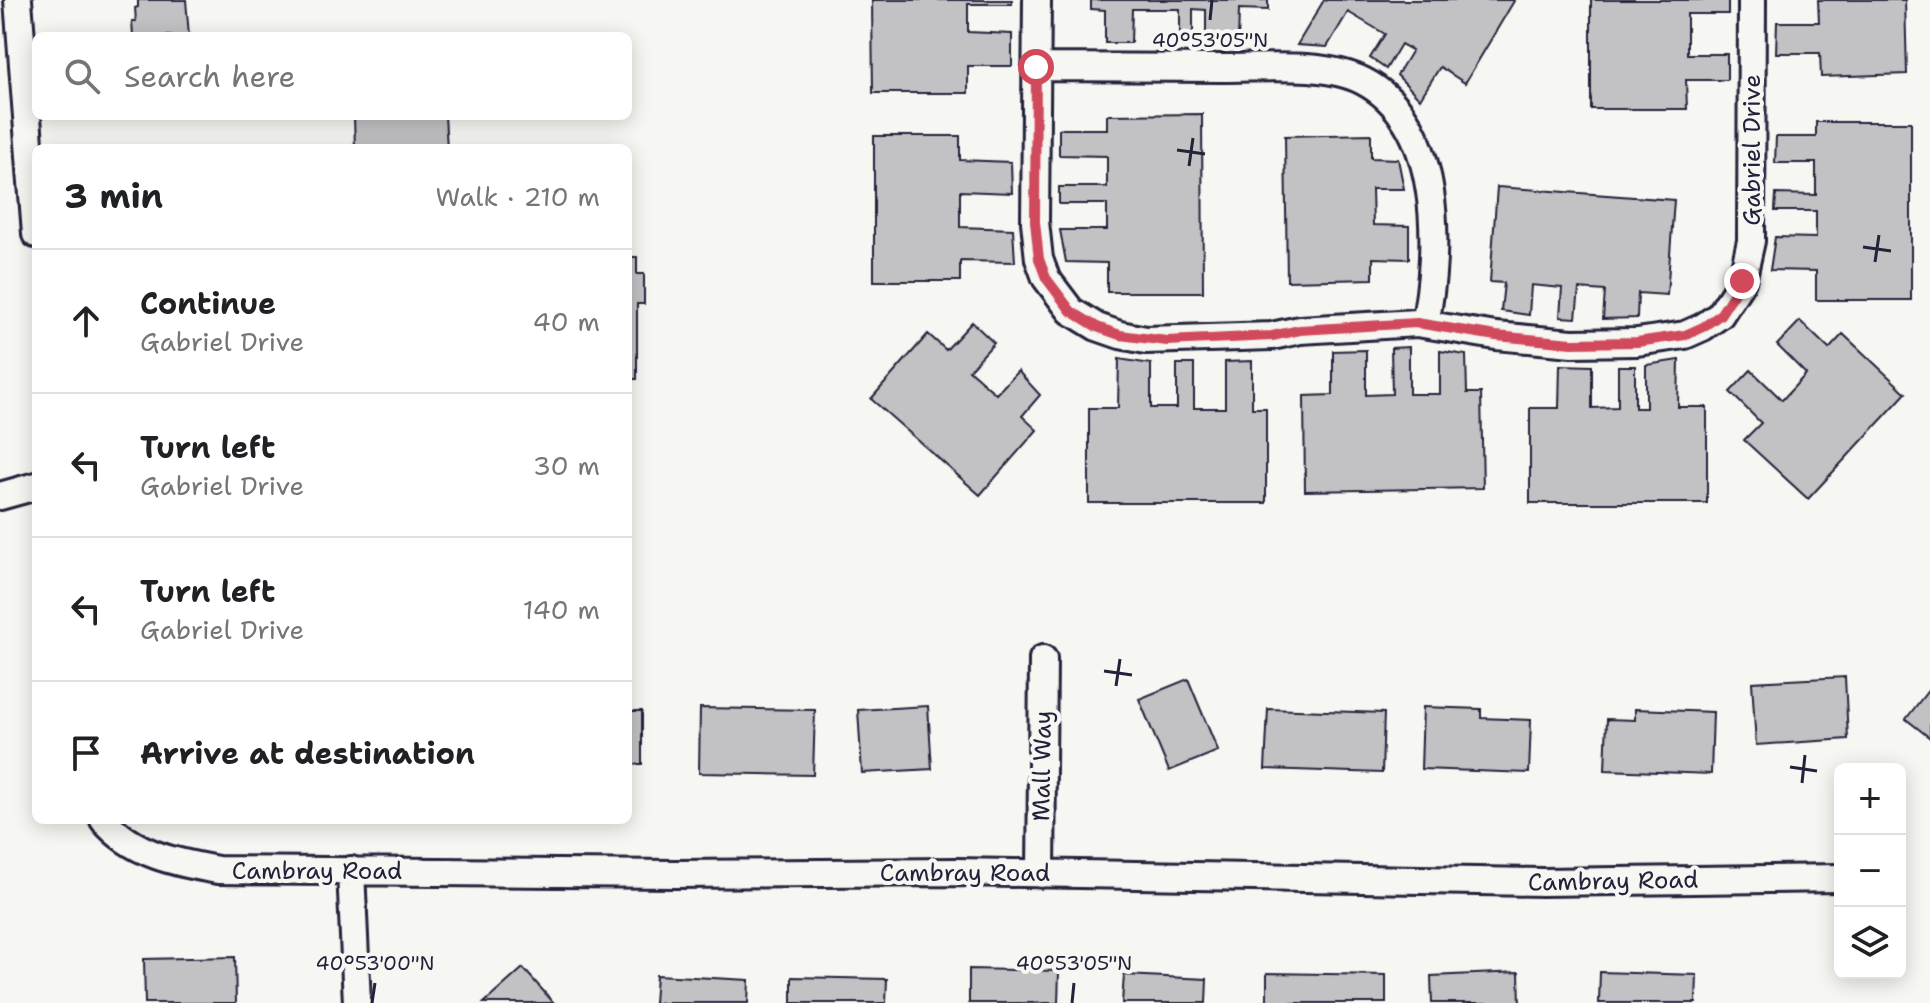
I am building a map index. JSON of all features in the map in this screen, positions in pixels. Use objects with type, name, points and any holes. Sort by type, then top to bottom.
[{"type":"street","points":[[18,0],[32,182]]},
{"type":"street","name":"Gabriel Drive","points":[[1037,0],[1035,222],[1039,259],[1046,278],[1071,311],[1097,327],[1120,335],[1157,341],[1425,324],[1496,336],[1572,343],[1637,342],[1685,335],[1720,315],[1742,281],[1751,241],[1752,0]]},
{"type":"street","points":[[1036,67],[1297,69],[1343,73],[1380,92],[1400,112],[1417,140],[1427,179],[1433,220],[1433,261],[1425,324]]},
{"type":"street","points":[[0,496],[32,487]]},
{"type":"street","name":"Mall Way","points":[[1041,874],[1043,659]]},
{"type":"street","name":"Cambray Road","points":[[108,824],[122,838],[158,857],[218,870],[1041,874],[1542,882],[1834,878]]},
{"type":"street","points":[[351,870],[357,1003]]},
{"type":"building","points":[[138,0],[186,0],[189,32],[133,32],[132,21],[136,21],[135,8],[138,7]]},
{"type":"building","points":[[872,0],[1012,0],[1012,4],[968,4],[968,32],[1012,34],[1012,66],[968,66],[968,93],[873,93]]},
{"type":"building","points":[[1091,0],[1268,0],[1268,10],[1239,9],[1238,44],[1206,44],[1206,10],[1193,9],[1193,44],[1180,43],[1180,9],[1132,9],[1131,43],[1105,43],[1105,10],[1091,9]]},
{"type":"building","points":[[1324,0],[1514,1],[1465,83],[1440,67],[1420,99],[1397,75],[1412,50],[1401,44],[1386,69],[1370,58],[1385,34],[1348,12],[1327,47],[1297,45]]},
{"type":"building","points":[[1591,0],[1728,0],[1728,14],[1687,14],[1687,54],[1727,54],[1727,80],[1686,80],[1687,109],[1591,109]]},
{"type":"building","points":[[1818,0],[1905,0],[1907,74],[1821,77],[1820,53],[1776,53],[1777,22],[1819,22]]},
{"type":"building","points":[[1202,114],[1203,292],[1107,292],[1107,263],[1066,262],[1060,230],[1107,230],[1107,204],[1059,204],[1059,187],[1107,187],[1107,156],[1059,155],[1059,129],[1107,129],[1107,115]]},
{"type":"building","points":[[354,120],[445,120],[447,144],[355,144]]},
{"type":"building","points":[[1816,122],[1911,122],[1911,300],[1816,300],[1816,271],[1770,270],[1775,237],[1816,238],[1816,211],[1775,211],[1776,194],[1816,195],[1816,163],[1775,163],[1776,137],[1816,137]]},
{"type":"building","points":[[1371,134],[1371,158],[1398,159],[1404,189],[1372,189],[1373,225],[1409,226],[1409,259],[1373,258],[1373,279],[1287,281],[1285,136]]},
{"type":"building","points":[[874,136],[960,136],[960,160],[1011,162],[1012,193],[960,191],[960,227],[1013,229],[1015,262],[960,261],[960,281],[874,281]]},
{"type":"building","points":[[1497,187],[1674,200],[1667,295],[1638,293],[1637,318],[1603,319],[1605,291],[1579,289],[1576,318],[1560,317],[1562,288],[1531,285],[1529,315],[1501,311],[1504,283],[1490,282]]},
{"type":"building","points":[[632,257],[637,257],[637,274],[644,274],[644,304],[637,304],[637,379],[632,379]]},
{"type":"building","points":[[1800,321],[1829,349],[1843,334],[1906,393],[1808,499],[1744,440],[1761,423],[1730,392],[1751,370],[1782,400],[1806,374],[1777,345]]},
{"type":"building","points":[[972,322],[994,343],[969,370],[996,394],[1018,371],[1040,395],[1022,416],[1037,430],[980,495],[871,399],[928,334],[946,350]]},
{"type":"building","points":[[1409,347],[1409,394],[1440,394],[1440,351],[1466,355],[1467,393],[1481,393],[1483,488],[1305,491],[1304,396],[1333,395],[1333,351],[1366,350],[1366,395],[1392,394],[1391,348]]},
{"type":"building","points":[[1119,359],[1151,364],[1151,408],[1177,408],[1177,364],[1194,364],[1194,408],[1225,408],[1225,362],[1252,361],[1252,408],[1266,408],[1266,503],[1089,503],[1089,408],[1118,408]]},
{"type":"building","points":[[1679,360],[1678,407],[1707,407],[1707,503],[1530,503],[1530,408],[1559,408],[1560,365],[1592,366],[1592,408],[1618,407],[1618,366],[1635,366],[1635,408],[1646,408],[1646,365]]},
{"type":"building","points":[[1845,677],[1848,739],[1756,745],[1752,682]]},
{"type":"building","points":[[1188,679],[1218,751],[1169,771],[1139,699]]},
{"type":"building","points":[[1930,688],[1930,738],[1906,719]]},
{"type":"building","points":[[928,706],[932,769],[862,773],[858,710]]},
{"type":"building","points":[[1423,707],[1481,709],[1481,718],[1531,720],[1529,773],[1421,769]]},
{"type":"building","points":[[700,708],[815,710],[813,775],[699,773]]},
{"type":"building","points":[[1268,709],[1384,713],[1382,773],[1265,769]]},
{"type":"building","points":[[1635,709],[1713,712],[1711,774],[1605,770],[1607,719],[1635,720]]},
{"type":"building","points":[[632,711],[642,711],[642,764],[632,764]]},
{"type":"building","points":[[235,957],[236,1003],[145,1003],[144,959]]},
{"type":"building","points":[[523,968],[554,1003],[484,1003]]},
{"type":"building","points":[[969,969],[1059,971],[1058,1003],[969,1003]]},
{"type":"building","points":[[1519,972],[1520,1003],[1432,1003],[1431,976]]},
{"type":"building","points":[[1600,972],[1697,975],[1696,1003],[1599,1003]]},
{"type":"building","points":[[1267,973],[1386,975],[1386,1003],[1267,1003]]},
{"type":"building","points":[[656,975],[749,980],[748,1003],[654,1003]]},
{"type":"building","points":[[1124,975],[1207,979],[1206,1003],[1122,1003]]},
{"type":"building","points":[[792,977],[887,979],[886,1003],[792,1003]]},
{"type":"route","points":[[1036,67],[1035,222],[1039,259],[1046,278],[1071,311],[1097,327],[1120,335],[1167,341],[1272,336],[1300,330],[1417,323],[1496,336],[1572,343],[1637,342],[1685,335],[1703,327],[1720,315],[1742,281]]}]
